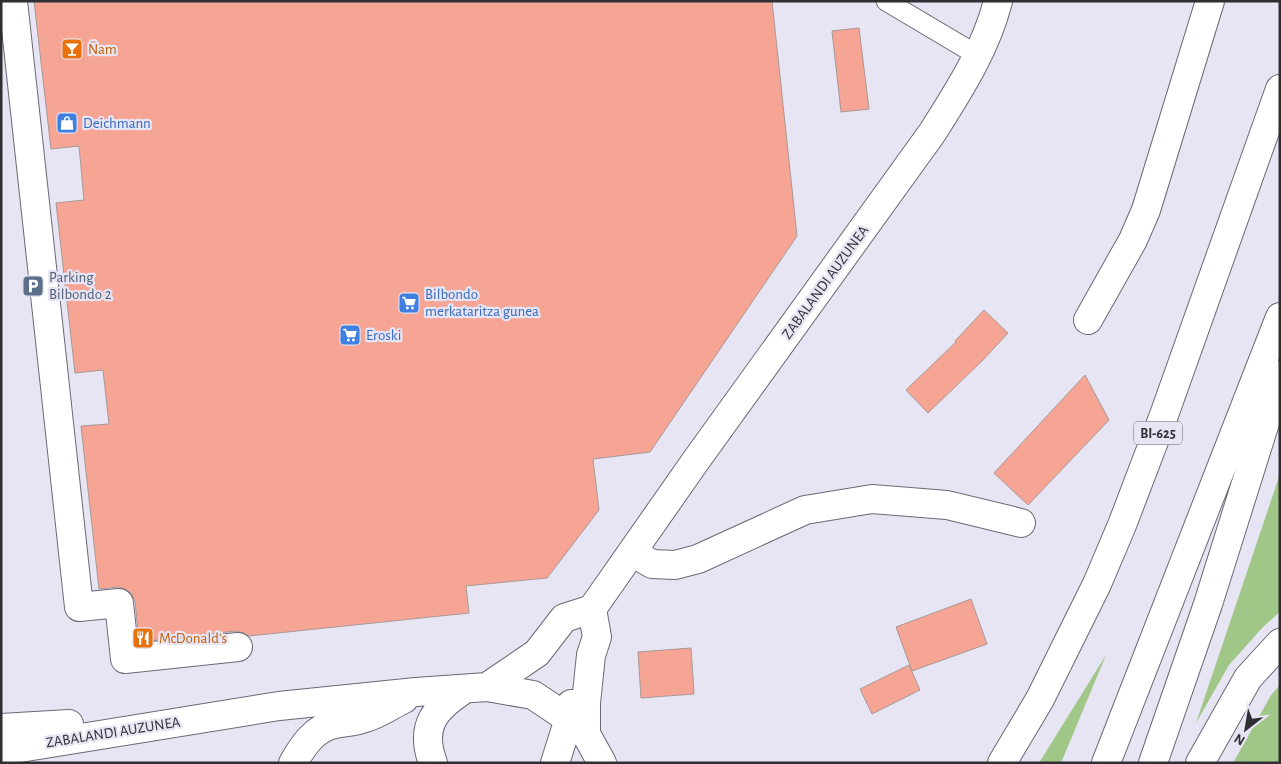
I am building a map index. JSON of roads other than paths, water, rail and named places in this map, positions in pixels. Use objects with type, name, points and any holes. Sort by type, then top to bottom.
[{"type":"street","points":[[13,1],[79,607],[119,603],[125,659],[238,647]]},
{"type":"street","name":"ZABALANDI AUZUNEA","points":[[555,763],[577,727],[586,703],[591,655],[597,637],[592,608],[932,133],[956,96],[977,55],[998,1]]},
{"type":"street","points":[[1088,320],[1133,240],[1146,210],[1210,1]]},
{"type":"street","name":"BI-625","points":[[1002,763],[1040,699],[1097,584],[1122,525],[1164,416],[1280,89]]},
{"type":"street","points":[[1106,763],[1280,317]]},
{"type":"street","points":[[1152,763],[1208,604],[1280,375]]},
{"type":"street","points":[[632,552],[652,564],[675,565],[698,559],[805,510],[872,499],[947,505],[1021,523]]},
{"type":"street","points":[[433,763],[427,738],[433,717],[441,706],[537,653],[564,618],[592,608]]},
{"type":"street","points":[[1200,763],[1248,678],[1280,643]]},
{"type":"street","name":"ZABALANDI AUZUNEA","points":[[1,750],[279,706],[476,688],[533,695],[577,727],[602,763]]},
{"type":"street","name":"ZABALANDI AUZUNEA","points":[[293,763],[318,730],[333,724],[354,722],[368,717],[416,692]]},
{"type":"street","name":"ZABALANDI AUZUNEA","points":[[1,728],[226,714]]},
{"type":"lane","points":[[886,1],[977,55]]},
{"type":"place","name":"Ñam","points":[[72,49]]},
{"type":"place","name":"Deichmann","points":[[67,123]]},
{"type":"place","name":"Parking Bilbondo 2","points":[[33,286]]},
{"type":"place","name":"Bilbondo merkataritza gunea","points":[[409,303]]},
{"type":"place","name":"Eroski","points":[[350,335]]},
{"type":"place","name":"McDonald's","points":[[143,638]]}]
